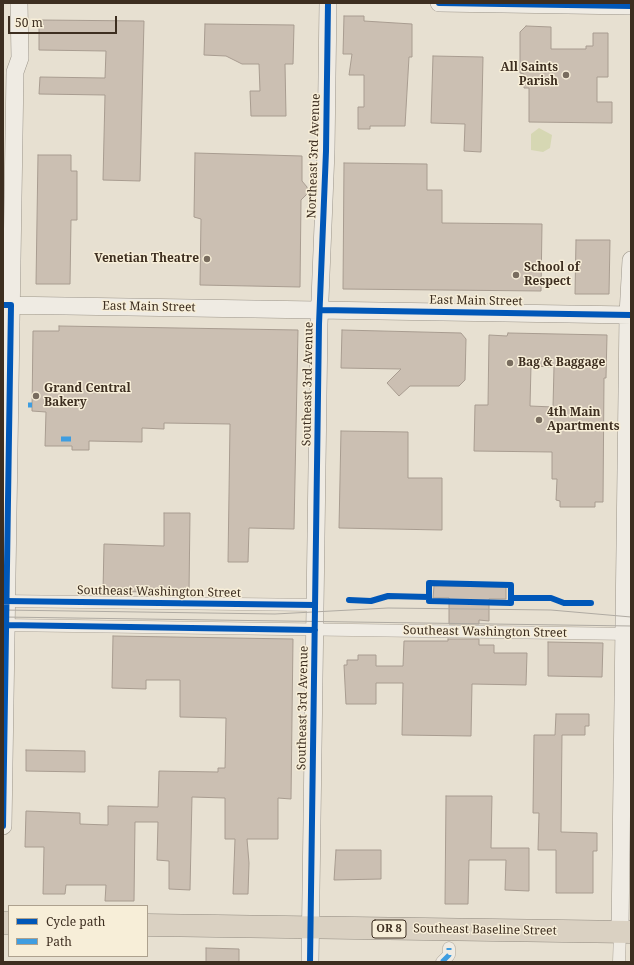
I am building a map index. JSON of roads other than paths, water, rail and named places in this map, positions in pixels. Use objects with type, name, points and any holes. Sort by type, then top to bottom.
[{"type":"highway","name":"Southeast Baseline Street","points":[[148,925],[625,932]]},
{"type":"street","points":[[3,826],[7,305],[15,72],[20,58],[19,3]]},
{"type":"street","name":"Northeast 3rd Avenue","points":[[320,310],[326,151],[328,3]]},
{"type":"street","points":[[439,3],[631,6]]},
{"type":"street","points":[[619,962],[625,932],[631,260]]},
{"type":"street","name":"East Main Street","points":[[7,305],[630,315]]},
{"type":"street","name":"Southeast 3rd Avenue","points":[[310,962],[320,310]]},
{"type":"street","name":"Southeast Washington Street","points":[[5,601],[315,606]]},
{"type":"street","name":"Southeast Washington Street","points":[[4,625],[627,634]]},
{"type":"street","points":[[442,962],[449,955],[449,948]]},
{"type":"tram line","points":[[3,610],[275,614],[388,608],[551,610],[631,617]]},
{"type":"tram line","points":[[3,617],[631,626]]},
{"type":"place","name":"All Saints Parish","points":[[566,75]]},
{"type":"place","name":"Venetian Theatre","points":[[207,259]]},
{"type":"place","name":"School of Respect","points":[[516,275]]},
{"type":"place","name":"Bag & Baggage","points":[[510,363]]},
{"type":"place","name":"Grand Central Bakery","points":[[36,396]]},
{"type":"place","name":"4th Main Apartments","points":[[539,420]]}]
